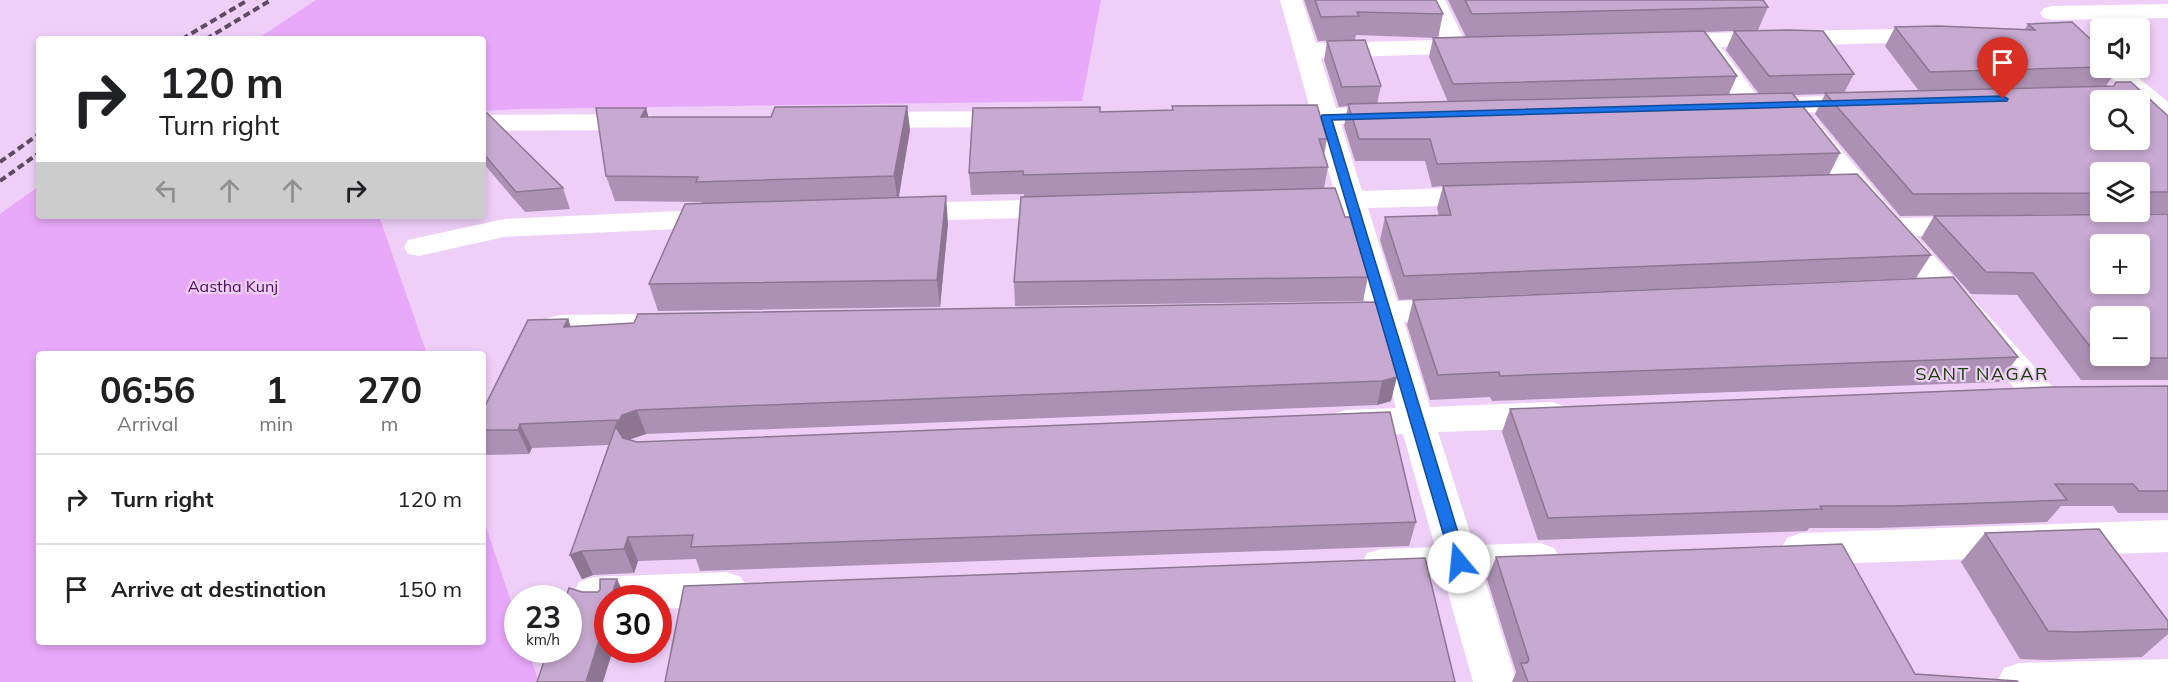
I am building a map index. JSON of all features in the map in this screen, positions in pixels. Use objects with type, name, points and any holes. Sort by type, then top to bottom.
[{"type":"street","points":[[1291,0],[1495,682]]},
{"type":"street","points":[[1434,0],[1456,47]]},
{"type":"street","points":[[2044,6],[2168,10]]},
{"type":"street","points":[[2038,32],[2076,35],[2044,6]]},
{"type":"street","points":[[1650,42],[1956,34]]},
{"type":"street","points":[[1704,40],[1752,106]]},
{"type":"street","points":[[1307,51],[1492,46]]},
{"type":"street","points":[[2124,78],[2138,90]]},
{"type":"street","points":[[2150,100],[2168,116]]},
{"type":"street","points":[[1718,107],[1885,102]]},
{"type":"street","points":[[1791,105],[1854,185],[2040,395]]},
{"type":"street","points":[[1255,117],[1418,114]]},
{"type":"street","points":[[841,120],[1042,119]]},
{"type":"street","points":[[486,123],[663,122]]},
{"type":"street","points":[[1818,186],[1854,185]]},
{"type":"street","points":[[1268,202],[1506,195]]},
{"type":"street","points":[[876,213],[1089,207]]},
{"type":"street","points":[[419,247],[504,228],[745,217]]},
{"type":"street","points":[[1891,227],[2006,226]]},
{"type":"street","points":[[1910,291],[1946,290]]},
{"type":"street","points":[[1301,314],[1480,309]]},
{"type":"street","points":[[560,326],[668,324]]},
{"type":"street","points":[[2004,397],[2075,395]]},
{"type":"street","points":[[1310,424],[1585,414]]},
{"type":"street","points":[[1768,550],[2166,538]]},
{"type":"street","points":[[1340,566],[1578,557]]},
{"type":"street","points":[[593,594],[759,588]]},
{"type":"street","points":[[2019,682],[2168,678]]},
{"type":"green space","points":[[316,0],[1101,0],[1082,101],[486,111],[486,36],[262,36]]},
{"type":"green space","name":"Aastha Kunj","points":[[36,188],[36,219],[380,219],[426,351],[36,351],[36,645],[486,645],[486,527],[506,585],[504,663],[532,663],[539,682],[0,682],[0,214]]},
{"type":"building","points":[[1315,0],[1436,0],[1443,14],[1357,12],[1359,16],[1321,17]]},
{"type":"building","points":[[1465,0],[1763,0],[1768,7],[1472,14]]},
{"type":"building","points":[[2072,22],[2090,39],[2090,67],[1930,72],[1895,27],[1938,26],[2035,30],[2028,24]]},
{"type":"building","points":[[1704,31],[1737,76],[1453,84],[1433,38]]},
{"type":"building","points":[[1734,31],[1823,31],[1854,74],[1769,76]]},
{"type":"building","points":[[1365,40],[1381,86],[1342,87],[1327,41]]},
{"type":"building","points":[[2116,82],[2131,82],[2140,90],[2090,90],[2090,150],[2150,150],[2150,99],[2168,116],[2168,192],[2150,192],[2150,162],[2090,162],[2090,193],[1913,194],[1825,93],[2114,86]]},
{"type":"building","points":[[1792,93],[1840,153],[1437,164],[1430,139],[1359,139],[1348,104]]},
{"type":"building","points":[[1317,105],[1327,139],[1319,139],[1328,167],[1023,175],[1023,171],[969,173],[973,108],[1100,107],[1100,112],[1173,110],[1172,106]]},
{"type":"building","points":[[907,106],[894,176],[696,182],[698,177],[606,176],[596,108],[646,108],[641,117],[771,117],[775,107]]},
{"type":"building","points":[[486,113],[563,188],[516,192],[486,157]]},
{"type":"building","points":[[1857,174],[1931,255],[1404,276],[1385,217],[1451,215],[1443,186]]},
{"type":"building","points":[[1335,188],[1345,217],[1350,217],[1368,277],[1014,282],[1021,197]]},
{"type":"building","points":[[946,196],[937,280],[649,284],[685,204]]},
{"type":"building","points":[[2150,214],[2168,214],[2168,358],[2150,358],[2150,306],[2090,306],[2090,346],[2033,273],[1986,272],[1934,216],[2090,215],[2090,222],[2150,222]]},
{"type":"building","points":[[1953,277],[2018,357],[1500,376],[1499,372],[1438,375],[1413,300]]},
{"type":"building","points":[[1376,302],[1397,377],[1382,381],[637,410],[622,415],[616,427],[623,438],[637,442],[1390,412],[1416,522],[691,547],[693,535],[628,537],[624,549],[582,551],[570,555],[618,420],[520,424],[518,430],[486,430],[486,404],[528,320],[568,319],[564,327],[634,323],[638,314]]},
{"type":"building","points":[[2168,386],[2168,491],[2139,491],[2133,484],[2055,484],[2067,500],[1820,506],[1822,509],[1548,518],[1510,409],[2051,387]]},
{"type":"building","points":[[2099,529],[2168,621],[2168,629],[2048,631],[1985,533]]},
{"type":"building","points":[[1842,544],[1915,674],[2018,682],[1528,682],[1521,663],[1527,663],[1529,660],[1496,557]]},
{"type":"building","points":[[1425,558],[1455,682],[665,682],[669,663],[672,663],[672,647],[684,586]]},
{"type":"building","points":[[600,579],[617,579],[615,585],[600,585]]},
{"type":"building","points":[[582,592],[594,592],[594,656],[586,682],[537,682],[544,663],[582,663]]},
{"type":"railway","points":[[187,36],[248,0]]},
{"type":"railway","points":[[211,36],[271,0]]},
{"type":"railway","points":[[0,162],[36,136]]},
{"type":"railway","points":[[0,181],[36,155]]},
{"type":"district","name":"SANT NAGAR","points":[[1982,374]]},
{"type":"route","points":[[1459,562],[1326,117],[2003,99]]}]
